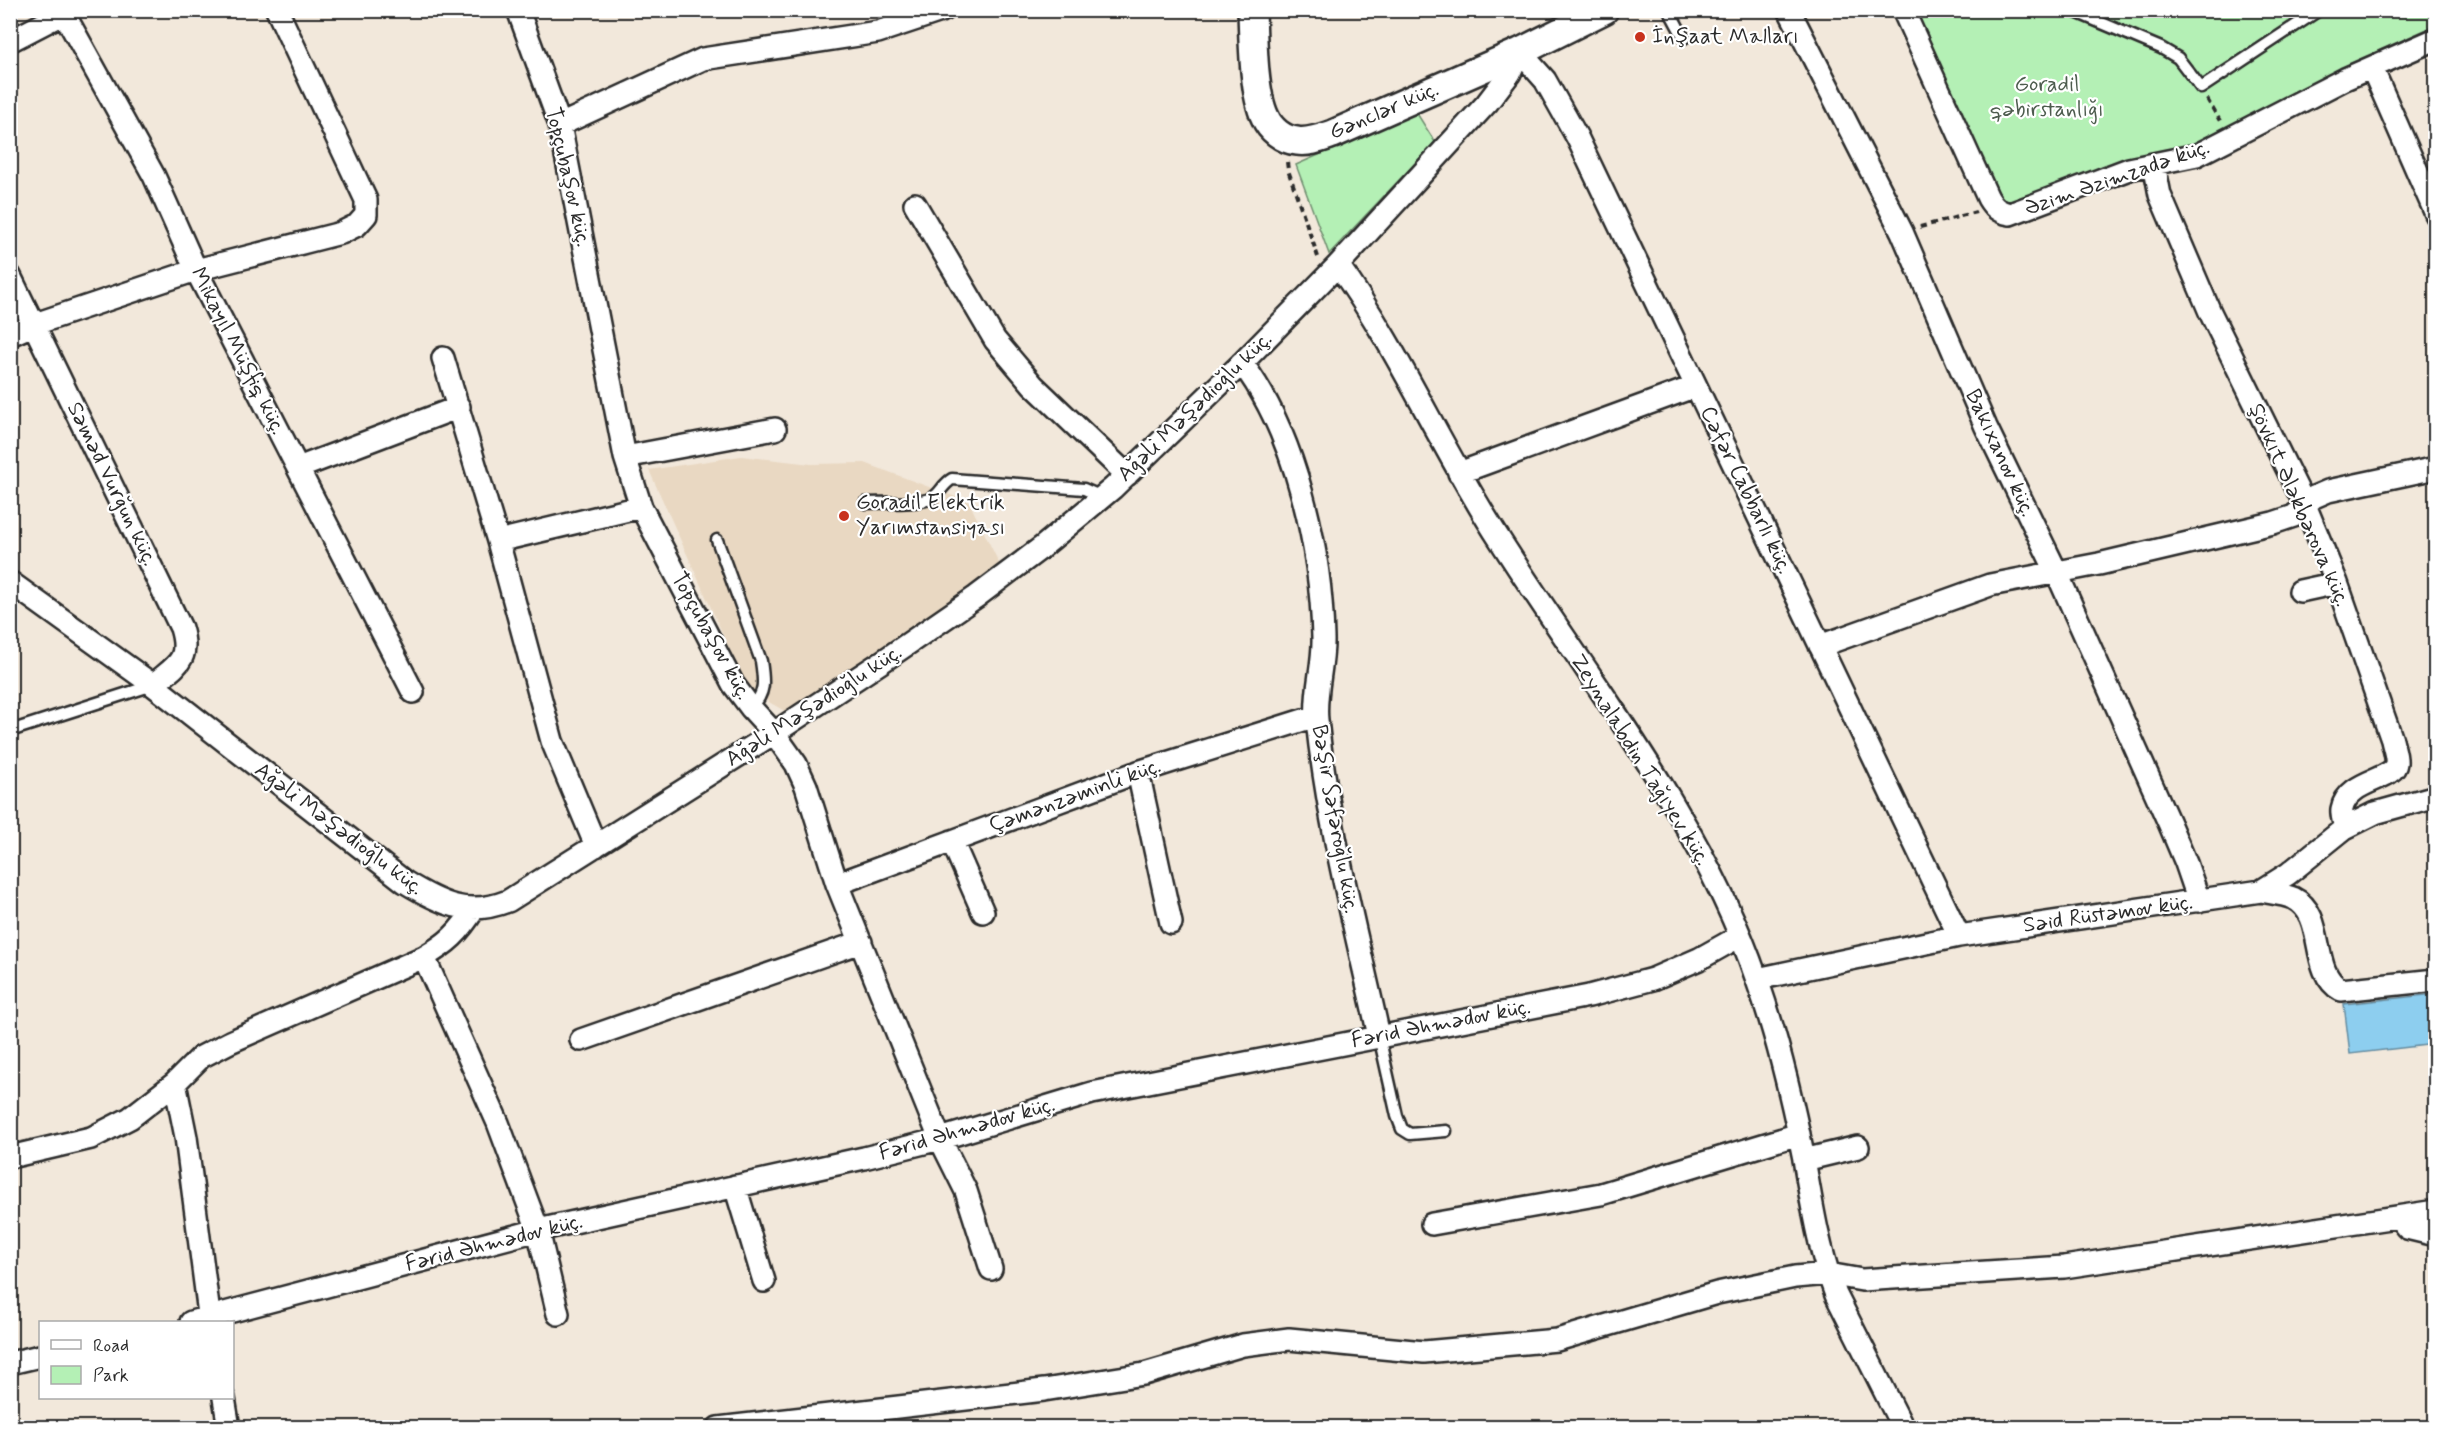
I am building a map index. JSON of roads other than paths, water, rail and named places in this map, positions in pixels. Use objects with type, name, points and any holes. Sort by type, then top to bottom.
[{"type":"street","points":[[10,335],[35,324],[196,270],[341,233],[357,225],[366,215],[366,200],[277,10]]},
{"type":"street","name":"Topçubaşov küç.","points":[[518,10],[560,125],[625,457],[641,507],[733,684],[774,733],[796,764],[806,786],[837,884],[940,1139],[966,1191],[991,1269]]},
{"type":"street","points":[[560,125],[703,59],[878,32],[944,10]]},
{"type":"street","name":"Gənclər küç.","points":[[1252,10],[1260,102],[1265,118],[1284,138],[1295,141],[1309,141],[1333,134],[1520,52],[1604,10]]},
{"type":"street","name":"Bakıxanov küç.","points":[[1789,10],[1902,232],[1986,427],[2056,571],[2169,823],[2199,901]]},
{"type":"street","name":"Əzim Əzimzadə küç.","points":[[1904,10],[1993,207],[2010,214],[2023,211],[2128,169],[2197,155],[2345,79],[2436,39]]},
{"type":"street","points":[[10,41],[65,12]]},
{"type":"street","name":"Mikayıl Müşfiq küç.","points":[[65,12],[154,176],[196,270],[413,692]]},
{"type":"street","name":"Ağəli Məşədioğlu küç.","points":[[10,582],[153,685],[405,882],[432,898],[453,906],[474,909],[490,908],[508,901],[774,733],[976,597],[1041,548],[1127,475],[1335,268],[1487,103],[1510,73],[1520,52]]},
{"type":"street","name":"Cəfər Cabbarlı küç.","points":[[1520,52],[1545,80],[1578,137],[1959,936]]},
{"type":"street","points":[[2372,68],[2436,214]]},
{"type":"street","name":"Şövkıt Ələkbərova küç.","points":[[2154,164],[2160,195],[2210,312],[2305,505],[2337,583],[2392,740],[2396,763],[2386,776],[2368,780],[2350,794],[2342,810],[2345,828]]},
{"type":"street","points":[[915,204],[995,340],[1033,385],[1127,475]]},
{"type":"street","name":"Zeynalabdin Tağıyev küç.","points":[[1335,268],[1359,294],[1498,538],[1676,807],[1704,858],[1757,979],[1781,1058],[1804,1160],[1817,1235],[1828,1274],[1836,1295],[1904,1428]]},
{"type":"street","name":"Səməd Vurğun küç.","points":[[10,276],[181,628],[186,644],[182,659],[153,685]]},
{"type":"street","points":[[444,358],[498,541],[552,741],[596,846]]},
{"type":"street","name":"Bəşir Səfəroğlu küç.","points":[[1242,363],[1257,383],[1286,441],[1309,528],[1318,579],[1323,639],[1316,716],[1328,798],[1379,1036]]},
{"type":"street","points":[[1459,473],[1696,386]]},
{"type":"street","points":[[298,468],[459,407]]},
{"type":"street","points":[[625,457],[775,429]]},
{"type":"street","points":[[1820,646],[1990,585],[2099,564],[2272,523],[2294,516],[2314,497],[2328,491],[2436,468]]},
{"type":"street","points":[[498,541],[641,507]]},
{"type":"street","points":[[2300,591],[2337,583]]},
{"type":"street","name":"Çəmənzəminli küç.","points":[[837,884],[1138,772],[1316,716]]},
{"type":"street","points":[[1138,772],[1171,923]]},
{"type":"street","name":"Səid Rüstəmov küç.","points":[[1757,979],[1959,936],[2260,891],[2288,874],[2345,828],[2375,813],[2436,796]]},
{"type":"street","points":[[952,841],[983,912]]},
{"type":"street","points":[[2260,891],[2292,897],[2305,907],[2313,924],[2325,973],[2330,984],[2341,990],[2436,980]]},
{"type":"street","points":[[10,1157],[91,1138],[130,1118],[175,1083],[201,1057],[446,945],[462,929],[474,909]]},
{"type":"street","name":"Fərid Əhmədov küç.","points":[[204,1321],[538,1230],[940,1139],[1092,1094],[1588,996],[1653,979],[1698,959],[1740,936]]},
{"type":"street","points":[[582,1040],[861,942]]},
{"type":"street","points":[[424,957],[498,1123],[538,1230],[558,1314]]},
{"type":"street","points":[[175,1083],[186,1137],[204,1321]]},
{"type":"street","points":[[1432,1224],[1601,1194],[1798,1134]]},
{"type":"street","points":[[1804,1160],[1858,1147]]},
{"type":"street","points":[[735,1186],[764,1281]]},
{"type":"street","points":[[718,1428],[1044,1390],[1133,1376],[1242,1345],[1289,1339],[1424,1352],[1557,1340],[1717,1293],[1795,1277],[1828,1274],[1862,1280],[2064,1267],[2436,1211]]},
{"type":"street","points":[[2399,1218],[2407,1228],[2436,1235]]},
{"type":"street","points":[[10,1363],[39,1356]]},
{"type":"street","points":[[224,1399],[229,1428]]},
{"type":"lane","points":[[1669,10],[1684,38]]},
{"type":"lane","points":[[2071,10],[2161,48],[2178,58],[2200,88],[2319,10]]},
{"type":"lane","points":[[865,503],[930,499],[952,479],[1084,489],[1102,497]]},
{"type":"lane","points":[[717,540],[761,661],[764,676],[761,698],[751,708]]},
{"type":"lane","points":[[10,731],[153,685]]},
{"type":"lane","points":[[1379,1036],[1402,1129],[1410,1134],[1446,1131]]},
{"type":"water","points":[[2435,994],[2435,1044],[2350,1054],[2344,1004]]},
{"type":"place","name":"İnşaat Malları","points":[[1640,37]]},
{"type":"place","name":"Goradil Elektrik Yarımstansiyası","points":[[844,516]]},
{"type":"park label","name":"Goradil qəbirstanlığı","points":[[2047,98]]}]
